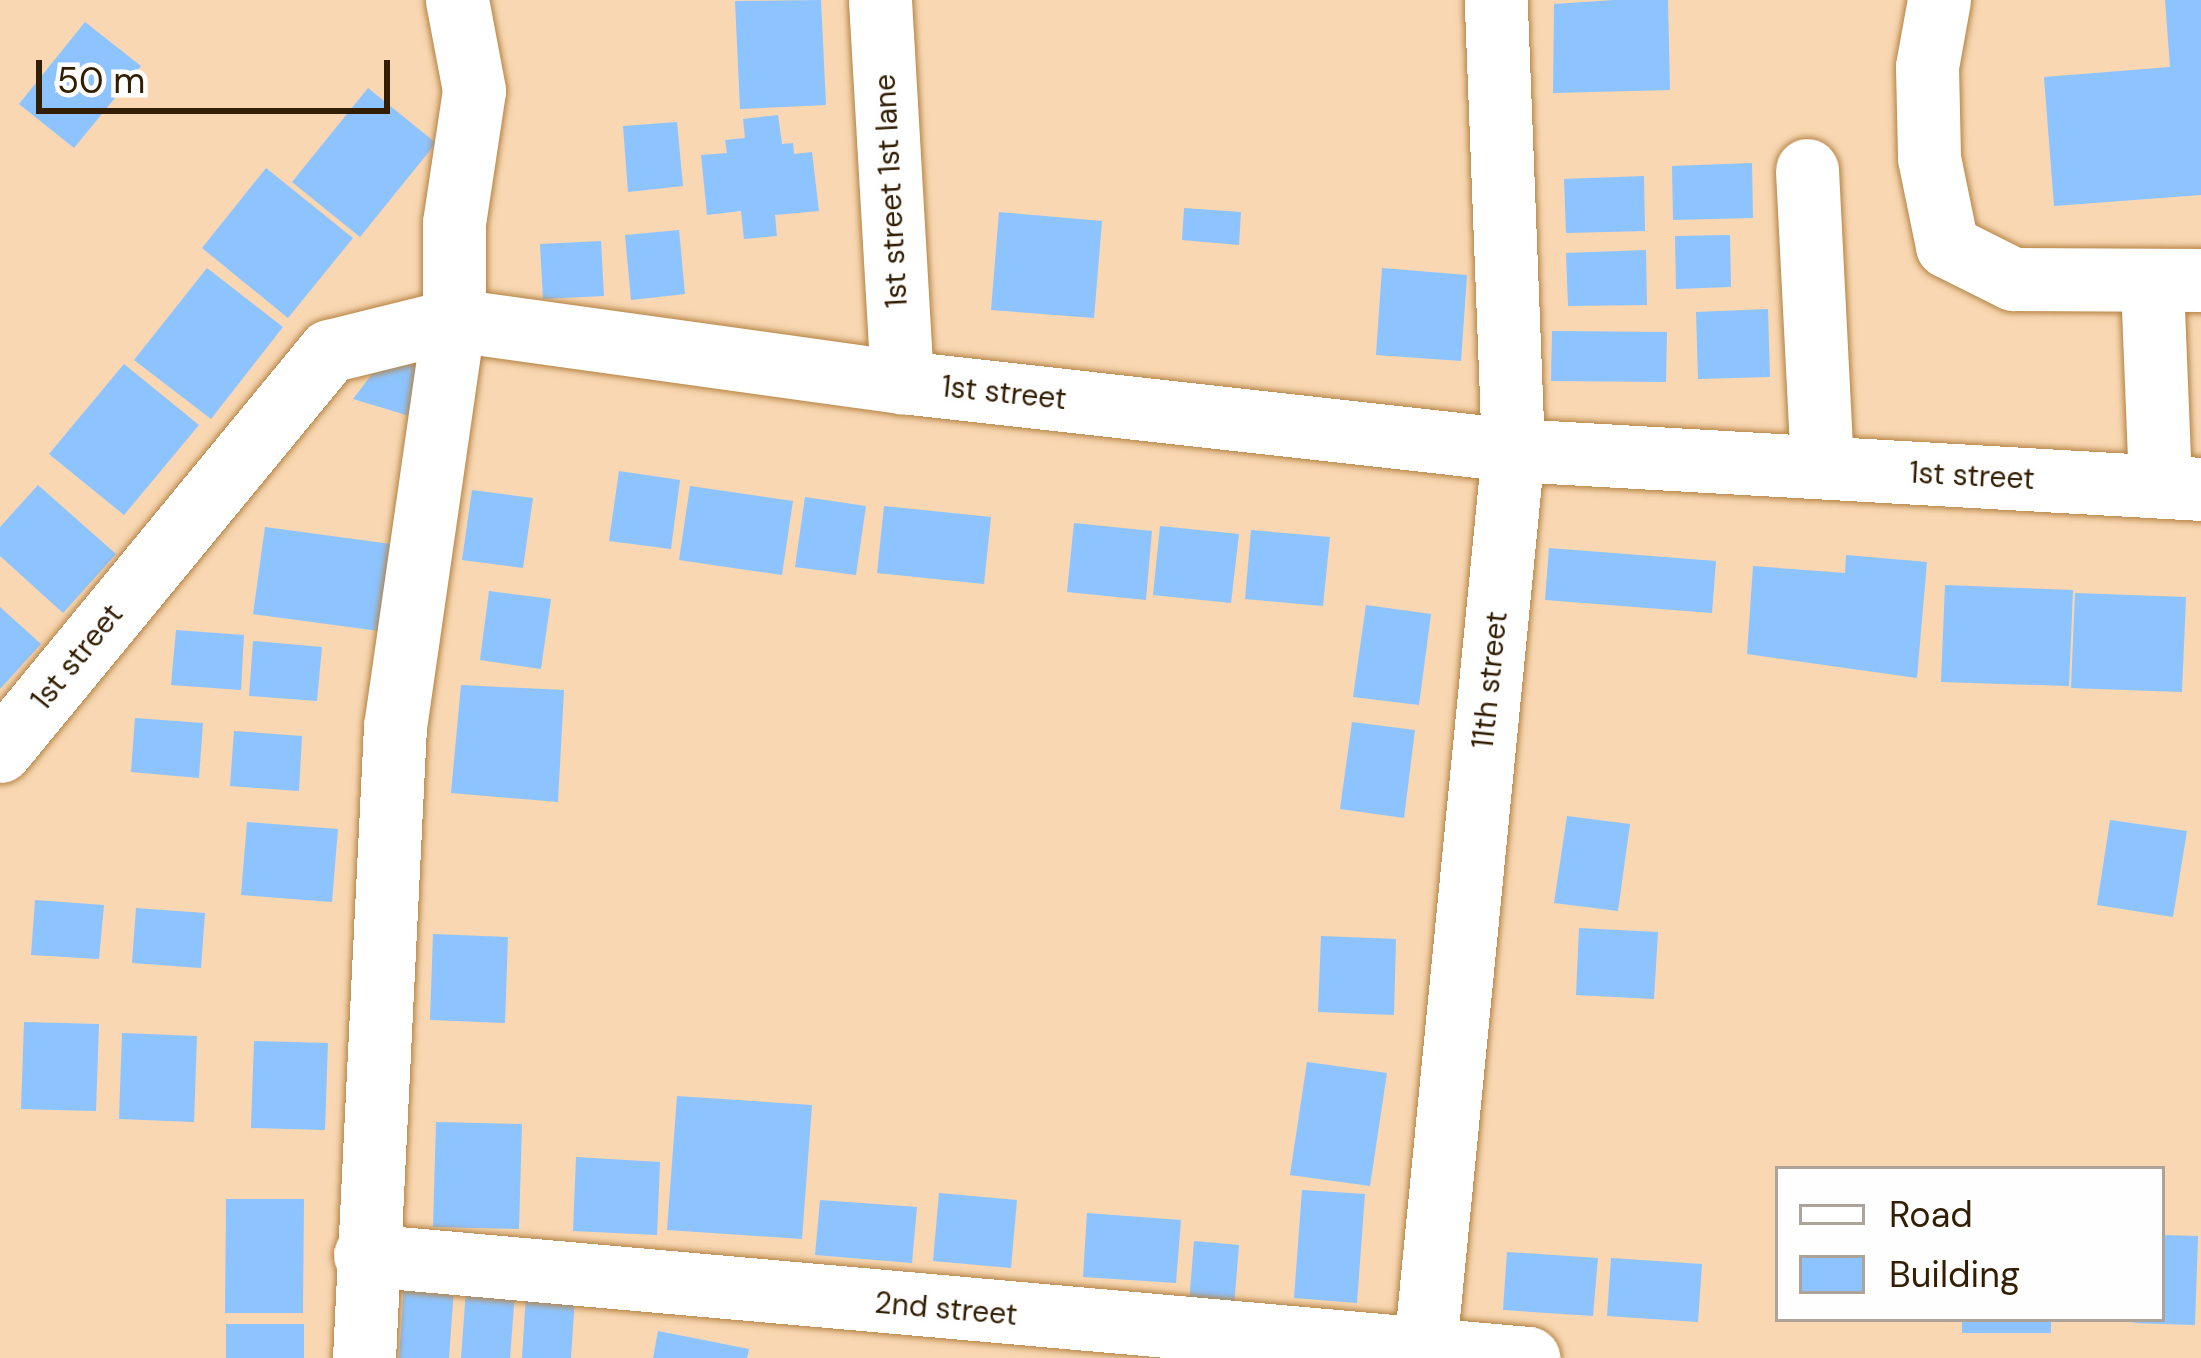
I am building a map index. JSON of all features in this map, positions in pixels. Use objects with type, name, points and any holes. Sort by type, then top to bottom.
[{"type":"street","points":[[364,1358],[365,1255],[394,727],[454,320],[454,223],[474,90],[458,0]]},
{"type":"street","name":"1st street 1st lane","points":[[880,0],[902,382]]},
{"type":"street","name":"11th street","points":[[1424,1356],[1513,450],[1496,0]]},
{"type":"street","points":[[1939,0],[1927,67],[1929,158],[1947,246],[2012,279],[2176,282],[2181,488]]},
{"type":"street","points":[[1807,170],[1822,467]]},
{"type":"street","name":"1st street","points":[[0,751],[329,351],[454,320],[902,382],[1513,450],[2181,488]]},
{"type":"street","name":"2nd street","points":[[365,1255],[1424,1356],[1528,1358]]},
{"type":"building","points":[[821,0],[826,105],[740,109],[735,1]]},
{"type":"building","points":[[1668,0],[1670,90],[1553,93],[1554,4]]},
{"type":"building","points":[[2165,0],[2201,0],[2201,195],[2054,206],[2044,77],[2170,67]]},
{"type":"building","points":[[85,22],[141,66],[74,148],[19,104]]},
{"type":"building","points":[[368,88],[436,143],[360,237],[292,182]]},
{"type":"building","points":[[778,115],[782,144],[793,143],[794,154],[812,152],[819,211],[775,215],[777,236],[744,239],[741,211],[707,215],[701,155],[727,153],[725,140],[745,138],[743,119]]},
{"type":"building","points":[[677,122],[683,186],[628,192],[623,126]]},
{"type":"building","points":[[1752,163],[1753,218],[1673,220],[1672,166]]},
{"type":"building","points":[[266,168],[353,238],[288,318],[202,248]]},
{"type":"building","points":[[1644,176],[1645,231],[1566,233],[1564,179]]},
{"type":"building","points":[[1184,208],[1241,212],[1239,245],[1182,240]]},
{"type":"building","points":[[999,212],[1102,221],[1094,318],[991,310]]},
{"type":"building","points":[[679,230],[685,294],[631,300],[625,235]]},
{"type":"building","points":[[1730,235],[1731,287],[1676,289],[1675,236]]},
{"type":"building","points":[[601,241],[604,296],[543,299],[540,244]]},
{"type":"building","points":[[1646,250],[1647,305],[1568,306],[1566,253]]},
{"type":"building","points":[[207,268],[283,327],[211,419],[134,360]]},
{"type":"building","points":[[1382,268],[1467,275],[1461,361],[1376,355]]},
{"type":"building","points":[[1768,309],[1770,377],[1698,379],[1696,312]]},
{"type":"building","points":[[1552,331],[1667,332],[1666,382],[1551,381]]},
{"type":"building","points":[[124,364],[199,425],[124,515],[49,454]]},
{"type":"building","points":[[432,364],[416,418],[353,399],[379,365]]},
{"type":"building","points":[[619,471],[680,480],[671,549],[609,541]]},
{"type":"building","points":[[38,485],[116,554],[63,613],[0,556],[0,527]]},
{"type":"building","points":[[690,486],[793,501],[782,575],[679,560]]},
{"type":"building","points":[[472,490],[533,498],[523,568],[462,560]]},
{"type":"building","points":[[805,497],[866,506],[856,575],[795,567]]},
{"type":"building","points":[[884,506],[991,517],[984,584],[877,573]]},
{"type":"building","points":[[1074,523],[1152,531],[1146,600],[1067,592]]},
{"type":"building","points":[[1160,526],[1239,534],[1231,603],[1153,595]]},
{"type":"building","points":[[265,527],[391,544],[379,631],[253,614]]},
{"type":"building","points":[[1251,530],[1330,537],[1323,606],[1245,599]]},
{"type":"building","points":[[1549,548],[1716,561],[1712,613],[1545,600]]},
{"type":"building","points":[[1846,555],[1927,562],[1917,678],[1747,654],[1753,566],[1845,573]]},
{"type":"building","points":[[1945,585],[2073,590],[2069,686],[1941,682]]},
{"type":"building","points":[[489,591],[551,599],[541,669],[480,660]]},
{"type":"building","points":[[2075,593],[2186,597],[2182,692],[2071,688]]},
{"type":"building","points":[[1366,605],[1431,614],[1419,705],[1353,697]]},
{"type":"building","points":[[0,607],[41,644],[0,689]]},
{"type":"building","points":[[176,630],[244,635],[241,690],[171,685]]},
{"type":"building","points":[[253,641],[322,647],[317,701],[249,696]]},
{"type":"building","points":[[461,685],[564,690],[558,802],[451,793]]},
{"type":"building","points":[[135,718],[203,723],[199,778],[131,772]]},
{"type":"building","points":[[1352,722],[1415,730],[1404,818],[1340,809]]},
{"type":"building","points":[[234,731],[302,736],[299,791],[230,786]]},
{"type":"building","points":[[1567,816],[1630,824],[1618,911],[1554,903]]},
{"type":"building","points":[[2110,820],[2187,831],[2173,917],[2097,905]]},
{"type":"building","points":[[247,822],[338,829],[332,902],[241,895]]},
{"type":"building","points":[[35,900],[104,905],[99,959],[31,955]]},
{"type":"building","points":[[136,908],[205,913],[201,968],[132,963]]},
{"type":"building","points":[[1579,928],[1658,932],[1654,999],[1576,995]]},
{"type":"building","points":[[433,934],[508,937],[505,1023],[430,1020]]},
{"type":"building","points":[[1321,936],[1396,939],[1394,1015],[1318,1012]]},
{"type":"building","points":[[24,1022],[99,1024],[96,1111],[21,1109]]},
{"type":"building","points":[[122,1033],[197,1036],[194,1122],[119,1119]]},
{"type":"building","points":[[254,1041],[328,1043],[325,1130],[251,1128]]},
{"type":"building","points":[[1307,1062],[1387,1073],[1370,1186],[1290,1175]]},
{"type":"building","points":[[677,1096],[812,1105],[802,1239],[667,1230]]},
{"type":"building","points":[[436,1122],[522,1124],[519,1229],[433,1227]]},
{"type":"building","points":[[576,1157],[660,1162],[657,1235],[573,1231]]},
{"type":"building","points":[[1302,1190],[1365,1194],[1357,1303],[1294,1298]]},
{"type":"building","points":[[939,1193],[1017,1200],[1011,1268],[933,1261]]},
{"type":"building","points":[[226,1199],[304,1199],[303,1313],[225,1313]]},
{"type":"building","points":[[820,1200],[917,1207],[912,1263],[815,1255]]},
{"type":"building","points":[[1087,1213],[1181,1220],[1176,1283],[1083,1277]]},
{"type":"building","points":[[2165,1235],[2198,1236],[2195,1325],[2130,1323],[2165,1322]]},
{"type":"building","points":[[1194,1241],[1239,1245],[1234,1307],[1189,1303]]},
{"type":"building","points":[[1507,1252],[1598,1258],[1593,1316],[1503,1310]]},
{"type":"building","points":[[1611,1258],[1702,1264],[1698,1322],[1607,1316]]},
{"type":"building","points":[[404,1285],[454,1288],[449,1358],[399,1358]]},
{"type":"building","points":[[466,1290],[515,1293],[510,1358],[461,1358]]},
{"type":"building","points":[[526,1294],[575,1297],[571,1358],[522,1358]]},
{"type":"building","points":[[1962,1322],[2051,1322],[2051,1333],[1962,1333]]},
{"type":"building","points":[[226,1324],[304,1324],[304,1358],[226,1358]]},
{"type":"building","points":[[658,1331],[749,1349],[747,1358],[653,1358]]}]
